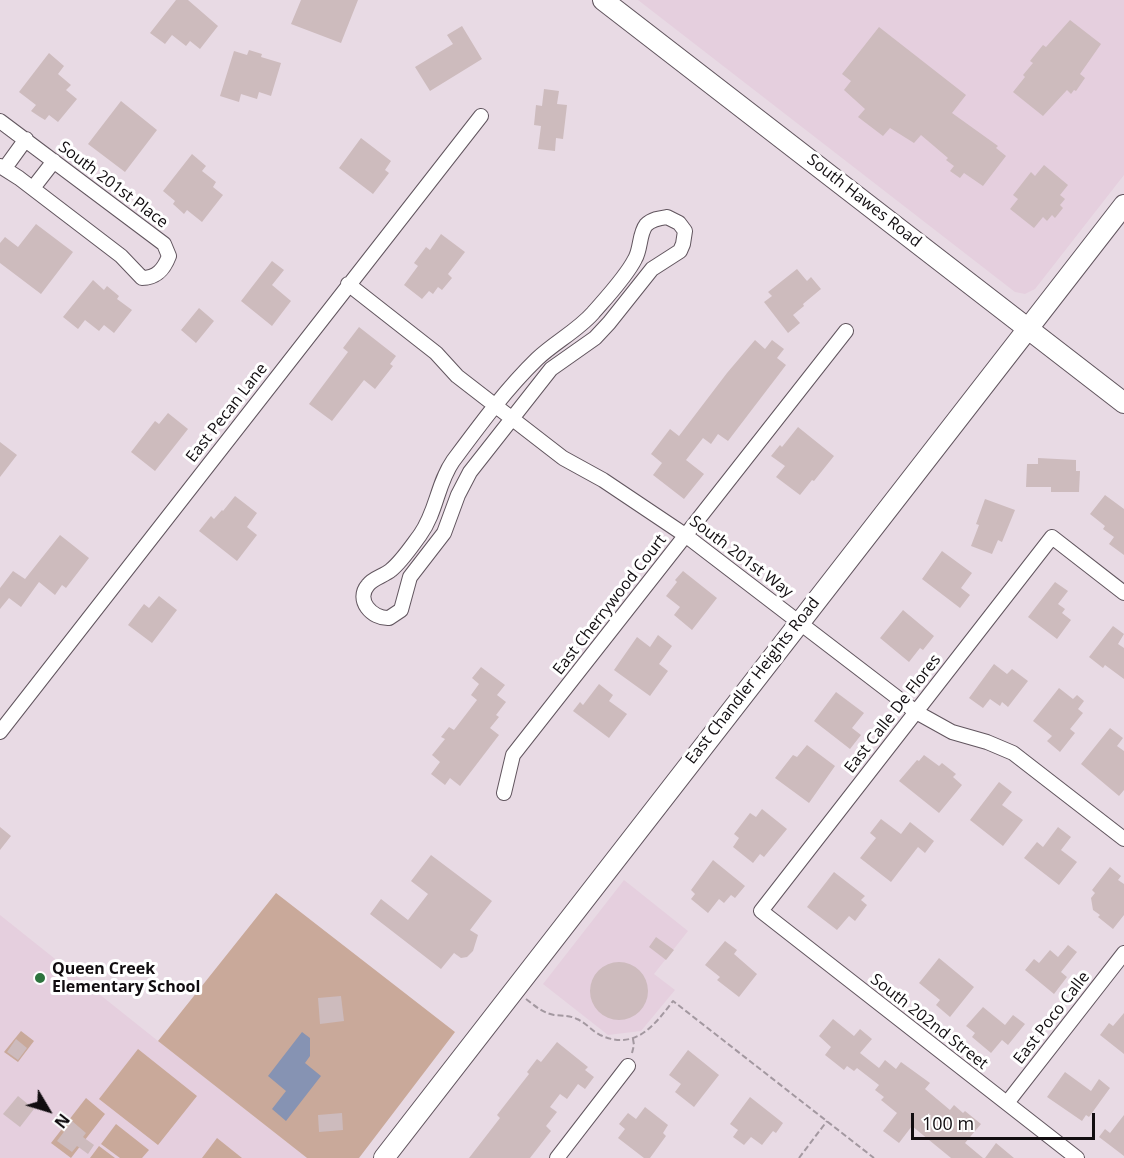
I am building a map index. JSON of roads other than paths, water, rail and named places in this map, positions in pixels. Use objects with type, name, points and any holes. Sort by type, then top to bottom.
[{"type":"main road","name":"South Hawes Road","points":[[603,0],[1124,403]]},
{"type":"main road","name":"East Chandler Heights Road","points":[[384,1158],[1124,205]]},
{"type":"street","name":"East Pecan Lane","points":[[0,732],[481,116]]},
{"type":"street","name":"South 201st Place","points":[[0,121],[164,244],[169,256],[161,272],[150,278],[142,278],[121,256],[2,167]]},
{"type":"street","points":[[2,167],[26,139]]},
{"type":"street","points":[[33,188],[54,160]]},
{"type":"street","points":[[667,217],[679,222],[685,231],[680,251],[652,268],[637,287],[594,338],[551,369],[466,479],[444,533],[410,577],[401,610],[389,618],[375,615],[363,599],[367,585],[396,566],[421,533],[434,510],[442,482],[452,464],[496,406],[540,357],[584,322],[623,276],[636,258],[644,229],[648,223],[667,217]]},
{"type":"street","points":[[623,276],[637,287]]},
{"type":"street","name":"South 201st Way","points":[[348,284],[436,353],[457,376],[563,458],[603,480],[685,535],[916,712],[952,732],[987,742],[1013,753],[1124,839]]},
{"type":"street","name":"East Cherrywood Court","points":[[504,793],[513,755],[846,331]]},
{"type":"street","points":[[540,357],[551,369]]},
{"type":"street","points":[[434,510],[452,516]]},
{"type":"street","name":"East Calle De Flores","points":[[761,911],[1052,537],[1124,593]]},
{"type":"street","name":"South 202nd Street","points":[[761,911],[1077,1158]]},
{"type":"street","name":"East Poco Calle","points":[[1007,1103],[1124,953]]},
{"type":"street","points":[[557,1158],[628,1066]]},
{"type":"water","points":[[302,1032],[310,1038],[310,1056],[305,1063],[321,1076],[286,1121],[272,1109],[286,1091],[268,1076]]},
{"type":"place","name":"Queen Creek Elementary School","points":[[40,978]]}]
